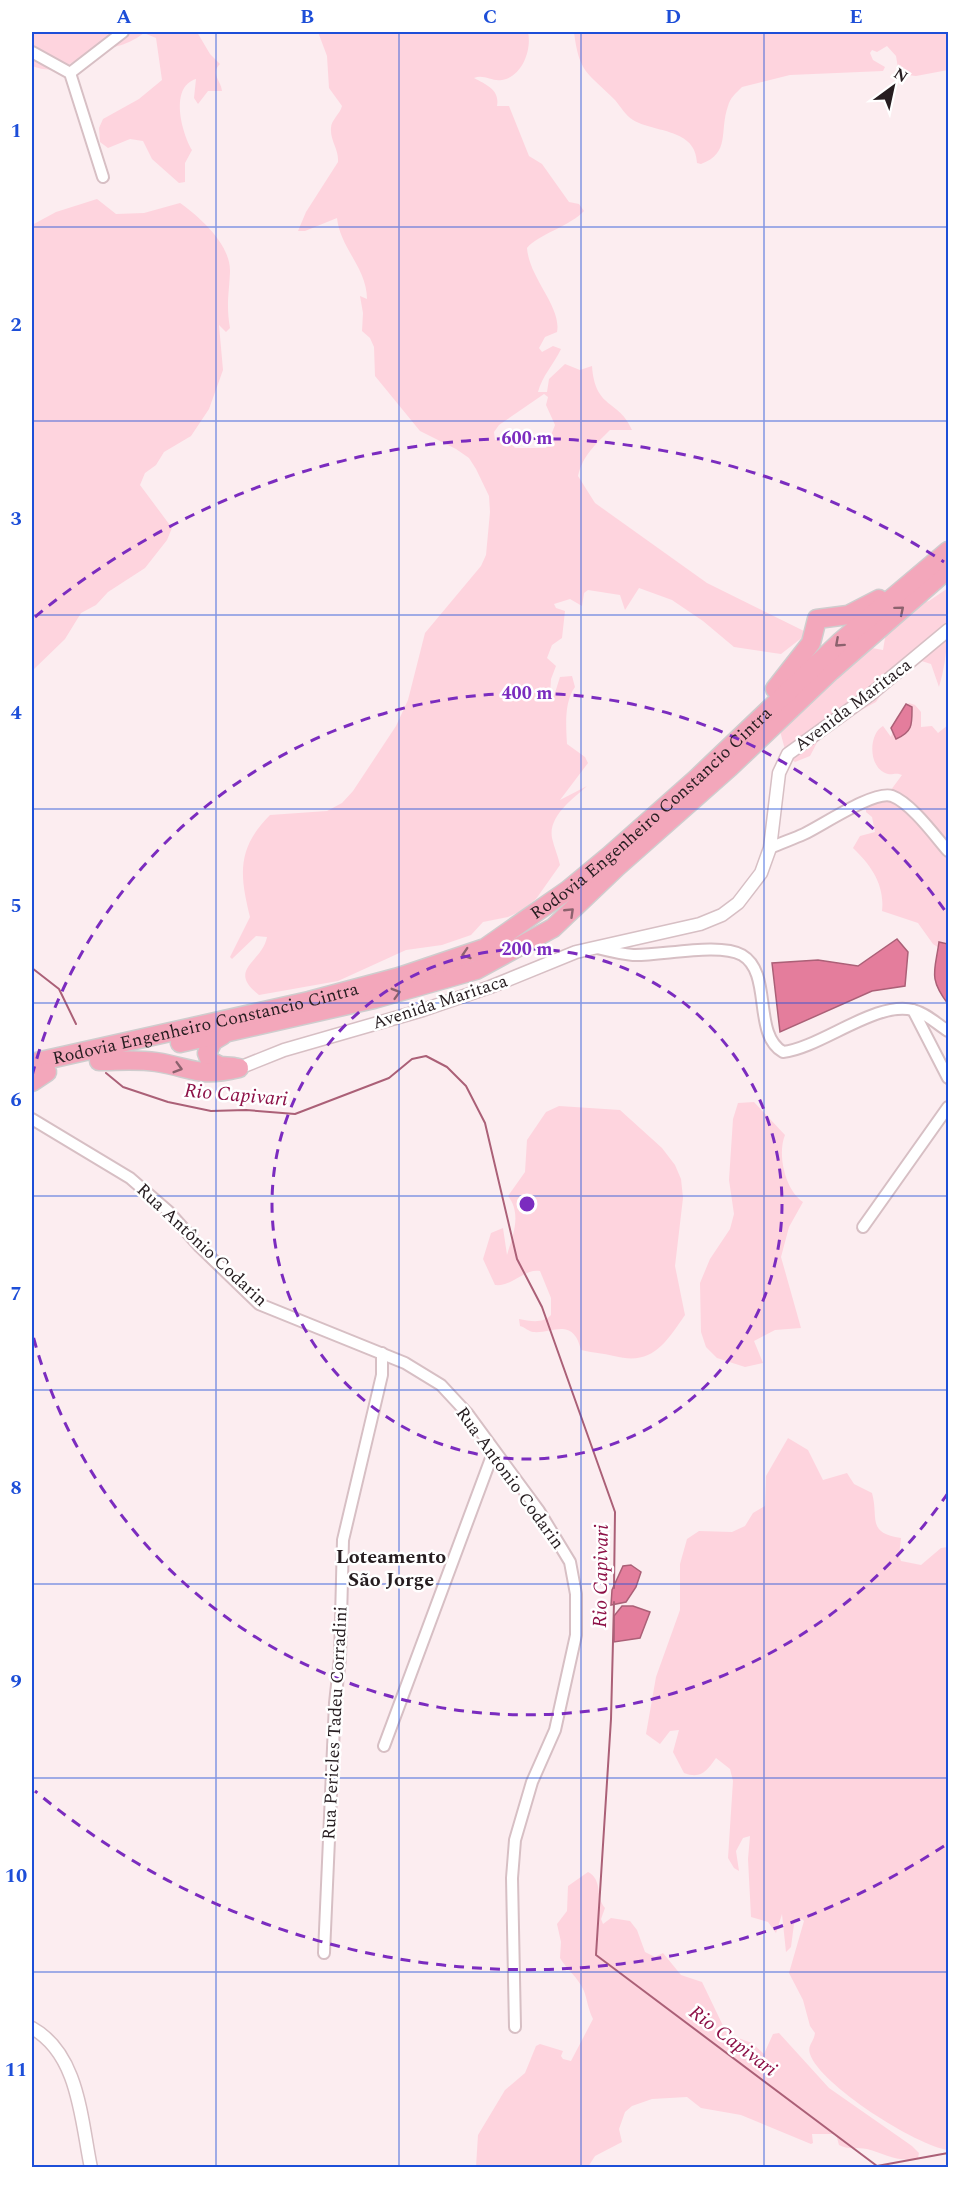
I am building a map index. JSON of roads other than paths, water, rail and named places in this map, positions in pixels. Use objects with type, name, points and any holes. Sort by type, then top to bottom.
[{"type":"highway","name":"Rodovia Engenheiro Constancio Cintra","points":[[35,1073],[399,977],[485,948],[568,890],[609,856],[751,727],[832,649],[948,551]]},
{"type":"highway","name":"Rodovia Engenheiro Constancio Cintra","points":[[35,1073],[99,1061],[374,999],[476,970],[553,928],[617,867],[729,768],[831,670],[947,571]]},
{"type":"highway","points":[[751,727],[775,689],[811,643],[817,620],[848,615],[919,574]]},
{"type":"highway","points":[[226,1033],[213,1041],[207,1053],[210,1061],[220,1066],[239,1068]]},
{"type":"highway","points":[[99,1061],[156,1062],[193,1072],[213,1074],[239,1068]]},
{"type":"street","points":[[70,73],[123,32]]},
{"type":"street","points":[[32,52],[70,73],[103,177]]},
{"type":"street","name":"Avenida Maritaca","points":[[239,1068],[284,1050],[423,1010],[490,987],[576,952],[700,924],[722,915],[738,903],[761,873],[770,848],[779,773],[788,754],[871,694],[948,630]]},
{"type":"street","points":[[770,848],[803,835],[864,802],[886,795],[892,796],[911,810],[948,851]]},
{"type":"street","points":[[597,948],[633,955],[708,951],[742,955],[755,969],[770,1042],[783,1052],[808,1045],[884,1011],[913,1010],[948,1031]]},
{"type":"street","points":[[913,1010],[948,1078]]},
{"type":"street","points":[[864,1227],[948,1107]]},
{"type":"street","name":"Rua Antônio Codarin","points":[[32,1119],[130,1178],[168,1211],[200,1247],[259,1304],[382,1353]]},
{"type":"street","name":"Rua Antonio Codarin","points":[[382,1353],[424,1372],[441,1385],[467,1413],[494,1453],[539,1511],[570,1562],[576,1594],[576,1635],[555,1730],[532,1782],[515,1840],[512,1878],[514,2027]]},
{"type":"street","name":"Rua Pericles Tadeu Corradini","points":[[324,1953],[334,1714],[340,1658],[343,1540],[382,1375],[382,1353]]},
{"type":"street","points":[[384,1746],[494,1453]]},
{"type":"street","points":[[32,2028],[54,2047],[69,2067],[91,2168]]},
{"type":"waterway","name":"Rio Capivari","points":[[32,968],[59,989],[76,1024]]},
{"type":"waterway","name":"Rio Capivari","points":[[106,1073],[123,1087],[168,1102],[211,1111],[246,1110],[295,1114],[389,1078],[412,1059],[426,1056],[447,1067],[466,1086],[485,1123],[517,1259],[542,1307],[615,1512],[614,1588]]},
{"type":"waterway","name":"Rio Capivari","points":[[614,1602],[611,1719],[596,1955],[877,2166],[948,2153]]},
{"type":"district","name":"Loteamento São Jorge","points":[[391,1568]]}]
